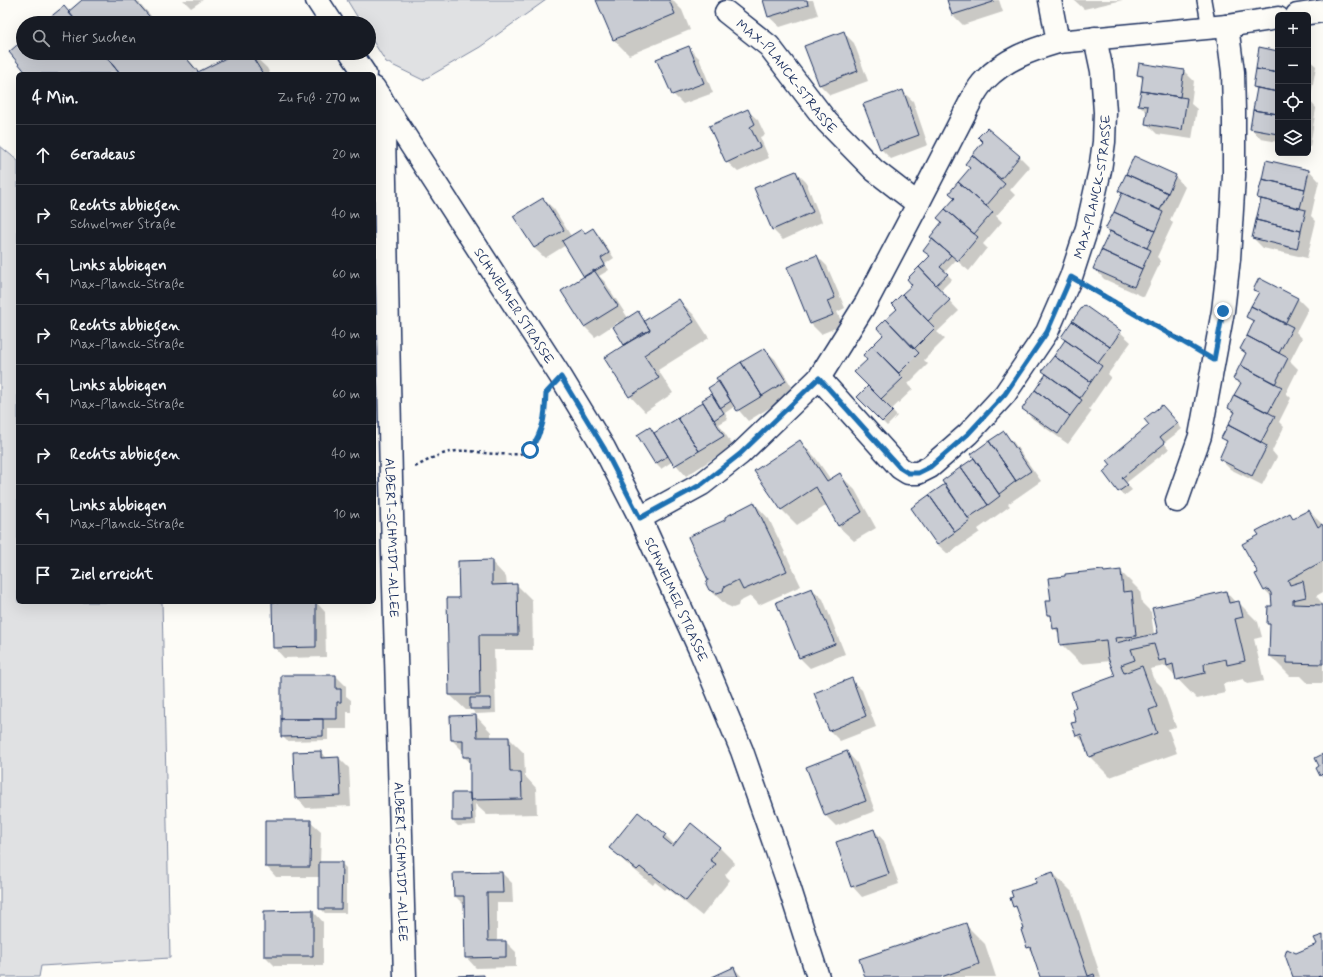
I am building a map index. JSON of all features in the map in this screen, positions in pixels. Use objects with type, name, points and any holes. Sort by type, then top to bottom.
[{"type":"street","points":[[317,0],[327,16]]},
{"type":"street","points":[[1050,0],[1058,42]]},
{"type":"street","points":[[1311,13],[1323,11]]},
{"type":"street","name":"MAX-PLANCK-STRASSE","points":[[726,12],[769,46],[827,122],[874,170],[918,204]]},
{"type":"street","points":[[640,518],[708,480],[740,454],[819,378],[866,303],[970,101],[985,80],[1010,60],[1037,48],[1058,42],[1218,27],[1275,18]]},
{"type":"street","points":[[1177,501],[1200,436],[1223,311],[1229,259],[1234,176],[1233,72],[1218,27]]},
{"type":"street","name":"MAX-PLANCK-STRASSE","points":[[819,378],[900,468],[908,473],[918,473],[930,467],[968,434],[1005,394],[1047,332],[1071,277],[1087,228],[1100,170],[1104,142],[1105,112],[1102,71],[1095,38]]},
{"type":"street","points":[[356,60],[364,72]]},
{"type":"street","name":"SCHWELMER STRASSE","points":[[377,93],[561,377],[604,448],[640,518],[700,650],[742,751],[786,877],[818,977]]},
{"type":"street","name":"ALBERT-SCHMIDT-ALLEE","points":[[377,93],[384,133],[391,479],[405,977]]},
{"type":"lane","points":[[1204,0],[1218,27]]},
{"type":"path","points":[[1071,277],[1214,360]]},
{"type":"path","points":[[391,479],[446,452],[460,450],[520,454],[530,450],[541,430],[545,417],[546,393],[561,377]]},
{"type":"shaded area","points":[[347,0],[546,0],[480,47],[423,80],[386,62],[376,46],[376,16],[357,16]]},
{"type":"shaded area","points":[[0,146],[16,159],[16,604],[162,604],[170,958],[41,966],[39,977],[0,977]]},
{"type":"building","points":[[82,0],[135,0],[149,16],[72,16],[68,12]]},
{"type":"building","points":[[596,0],[669,0],[675,14],[613,40]]},
{"type":"building","points":[[763,0],[807,0],[808,5],[768,17]]},
{"type":"building","points":[[947,0],[993,0],[993,2],[952,15]]},
{"type":"building","points":[[64,6],[72,16],[52,16]]},
{"type":"building","points":[[844,31],[858,71],[819,85],[804,46]]},
{"type":"building","points":[[16,46],[16,60],[109,60],[118,72],[25,72],[9,52]]},
{"type":"building","points":[[689,46],[704,83],[672,95],[656,59]]},
{"type":"building","points":[[1259,47],[1275,50],[1275,72],[1256,69]]},
{"type":"building","points":[[109,60],[188,60],[198,72],[118,72]]},
{"type":"building","points":[[222,60],[254,60],[262,72],[198,72]]},
{"type":"building","points":[[1139,63],[1184,70],[1180,97],[1141,91],[1143,76],[1137,75]]},
{"type":"building","points":[[1256,69],[1275,72],[1275,91],[1253,87]]},
{"type":"building","points":[[1257,88],[1275,91],[1275,114],[1253,110]]},
{"type":"building","points":[[903,90],[919,135],[880,149],[863,104]]},
{"type":"building","points":[[1141,91],[1187,98],[1182,130],[1145,124],[1148,106],[1138,105]]},
{"type":"building","points":[[748,109],[755,124],[750,127],[760,147],[726,163],[709,126]]},
{"type":"building","points":[[1253,110],[1275,114],[1275,133],[1250,129]]},
{"type":"building","points":[[987,128],[1020,156],[1001,179],[972,155],[983,142],[978,137]]},
{"type":"building","points":[[972,155],[1005,184],[986,206],[958,182],[970,168],[965,164]]},
{"type":"building","points":[[1134,156],[1176,175],[1168,193],[1126,174]]},
{"type":"building","points":[[1266,160],[1309,170],[1305,189],[1262,179]]},
{"type":"building","points":[[796,171],[813,212],[772,230],[754,188]]},
{"type":"building","points":[[1126,174],[1168,193],[1160,210],[1118,191]]},
{"type":"building","points":[[1262,179],[1305,189],[1300,208],[1257,198]]},
{"type":"building","points":[[958,182],[993,212],[974,234],[945,209],[955,198],[949,193]]},
{"type":"building","points":[[1122,193],[1163,212],[1155,231],[1114,212]]},
{"type":"building","points":[[543,198],[564,230],[534,248],[513,216]]},
{"type":"building","points":[[1261,199],[1306,210],[1301,231],[1256,220]]},
{"type":"building","points":[[945,209],[978,237],[958,261],[930,237],[942,222],[937,218]]},
{"type":"building","points":[[1114,212],[1155,231],[1147,248],[1105,229]]},
{"type":"building","points":[[1256,220],[1301,231],[1297,249],[1252,238]]},
{"type":"building","points":[[593,228],[609,253],[601,258],[605,265],[584,277],[562,241],[582,229],[585,233]]},
{"type":"building","points":[[1110,231],[1151,250],[1142,269],[1101,250]]},
{"type":"building","points":[[932,239],[951,255],[940,267],[948,274],[936,285],[919,267],[930,256],[923,251]]},
{"type":"building","points":[[1101,250],[1142,269],[1134,287],[1093,269]]},
{"type":"building","points":[[817,255],[835,298],[827,301],[833,315],[810,324],[787,267]]},
{"type":"building","points":[[919,267],[950,300],[928,321],[902,294],[912,285],[907,279]]},
{"type":"building","points":[[594,270],[618,306],[584,327],[561,291]]},
{"type":"building","points":[[1259,278],[1298,298],[1285,324],[1251,306],[1259,292],[1253,290]]},
{"type":"building","points":[[902,294],[935,328],[914,349],[886,319],[897,309],[892,304]]},
{"type":"building","points":[[679,299],[694,322],[644,355],[659,378],[629,397],[604,358],[644,332],[650,330],[644,321]]},
{"type":"building","points":[[1084,305],[1121,331],[1110,347],[1072,321]]},
{"type":"building","points":[[1251,306],[1293,327],[1279,353],[1247,336],[1254,321],[1246,317]]},
{"type":"building","points":[[638,311],[650,330],[624,345],[613,327]]},
{"type":"building","points":[[886,319],[919,353],[899,373],[872,346],[883,335],[877,328]]},
{"type":"building","points":[[1072,321],[1110,347],[1098,363],[1061,337]]},
{"type":"building","points":[[1247,336],[1288,358],[1275,384],[1240,365],[1246,353],[1240,349]]},
{"type":"building","points":[[1065,340],[1102,366],[1091,382],[1054,356]]},
{"type":"building","points":[[872,346],[903,378],[881,399],[854,372],[867,360],[863,355]]},
{"type":"building","points":[[765,348],[786,381],[762,396],[741,362]]},
{"type":"building","points":[[1054,356],[1091,382],[1080,398],[1042,371]]},
{"type":"building","points":[[741,362],[762,396],[737,411],[716,378]]},
{"type":"building","points":[[1240,365],[1282,387],[1268,413],[1234,395],[1241,383],[1233,379]]},
{"type":"building","points":[[1046,374],[1082,400],[1070,416],[1035,390]]},
{"type":"building","points":[[719,381],[731,401],[720,408],[708,388]]},
{"type":"building","points":[[868,386],[893,411],[882,422],[857,397]]},
{"type":"building","points":[[1035,390],[1070,416],[1058,434],[1022,409]]},
{"type":"building","points":[[712,394],[724,413],[714,420],[702,400]]},
{"type":"building","points":[[1234,395],[1275,416],[1261,442],[1228,425],[1235,412],[1228,408]]},
{"type":"building","points":[[703,402],[724,436],[699,451],[678,418]]},
{"type":"building","points":[[1162,405],[1178,423],[1160,437],[1165,443],[1122,478],[1128,485],[1118,492],[1103,472],[1111,465],[1107,460],[1149,425],[1144,419]]},
{"type":"building","points":[[678,418],[699,451],[674,466],[654,433]]},
{"type":"building","points":[[1228,425],[1267,446],[1252,476],[1219,459],[1227,441],[1221,438]]},
{"type":"building","points":[[650,427],[668,456],[655,464],[637,435]]},
{"type":"building","points":[[1004,431],[1031,471],[1016,481],[989,441]]},
{"type":"building","points":[[800,440],[827,481],[840,473],[862,512],[838,526],[816,487],[781,510],[754,471]]},
{"type":"building","points":[[989,441],[1016,481],[999,494],[971,454]]},
{"type":"building","points":[[974,458],[1000,496],[988,505],[961,467]]},
{"type":"building","points":[[961,467],[988,505],[968,518],[942,481]]},
{"type":"building","points":[[945,484],[970,521],[955,532],[929,495]]},
{"type":"building","points":[[929,495],[955,532],[937,545],[911,508]]},
{"type":"building","points":[[754,502],[787,571],[743,590],[738,580],[724,587],[723,591],[717,593],[709,590],[706,584],[708,580],[688,537],[725,520],[725,517]]},
{"type":"building","points":[[1309,510],[1318,527],[1322,524],[1323,527],[1323,561],[1288,580],[1290,585],[1303,581],[1306,597],[1293,600],[1293,604],[1323,605],[1323,664],[1287,663],[1287,657],[1269,656],[1270,624],[1267,624],[1268,606],[1272,606],[1271,593],[1268,589],[1264,591],[1255,574],[1258,573],[1242,544],[1259,535],[1256,531],[1290,513],[1293,518]]},
{"type":"building","points":[[492,560],[492,585],[517,584],[518,635],[479,635],[480,695],[449,695],[447,598],[459,598],[458,561]]},
{"type":"building","points":[[1103,570],[1104,572],[1121,570],[1123,592],[1132,591],[1136,636],[1115,638],[1116,643],[1158,633],[1152,608],[1226,591],[1229,603],[1239,601],[1243,617],[1235,619],[1245,661],[1227,665],[1226,659],[1204,664],[1205,673],[1176,680],[1173,664],[1167,666],[1166,659],[1159,661],[1154,644],[1131,649],[1135,660],[1121,665],[1124,673],[1142,666],[1157,707],[1149,710],[1157,733],[1089,757],[1081,734],[1076,736],[1071,723],[1076,722],[1072,709],[1076,707],[1071,692],[1115,676],[1108,658],[1106,640],[1060,645],[1058,628],[1053,629],[1051,615],[1047,615],[1045,601],[1051,601],[1048,578],[1065,576],[1065,574]]},
{"type":"building","points":[[812,588],[835,644],[799,658],[776,602]]},
{"type":"building","points":[[272,604],[316,604],[316,647],[273,648]]},
{"type":"building","points":[[281,675],[336,675],[336,689],[341,689],[341,702],[337,702],[337,719],[281,719]]},
{"type":"building","points":[[852,678],[866,716],[829,731],[814,693]]},
{"type":"building","points":[[470,698],[491,698],[491,709],[470,709]]},
{"type":"building","points":[[476,715],[477,737],[509,737],[510,772],[521,772],[522,799],[470,800],[470,757],[463,757],[463,740],[451,740],[450,716]]},
{"type":"building","points":[[281,719],[323,719],[323,736],[281,737]]},
{"type":"building","points":[[321,751],[321,758],[339,757],[341,796],[295,798],[293,752]]},
{"type":"building","points":[[847,751],[866,801],[825,816],[806,767]]},
{"type":"building","points":[[1323,754],[1323,776],[1322,774],[1320,776],[1316,768],[1319,766],[1315,758]]},
{"type":"building","points":[[452,793],[470,793],[472,821],[452,821]]},
{"type":"building","points":[[638,812],[666,834],[663,838],[673,846],[691,823],[720,847],[710,860],[716,864],[686,901],[651,874],[650,875],[640,867],[637,870],[609,848]]},
{"type":"building","points":[[265,820],[311,820],[310,867],[265,867]]},
{"type":"building","points":[[874,829],[889,874],[851,887],[836,842]]},
{"type":"building","points":[[319,862],[342,862],[341,909],[319,909]]},
{"type":"building","points":[[502,872],[503,893],[487,893],[488,941],[506,941],[506,957],[465,958],[464,896],[454,896],[453,873]]},
{"type":"building","points":[[1053,872],[1088,976],[1094,974],[1095,977],[1040,977],[1030,947],[1027,948],[1021,930],[1024,929],[1016,906],[1013,907],[1010,898],[1013,897],[1011,891],[1036,883],[1035,878]]},
{"type":"building","points":[[313,910],[313,956],[264,956],[264,911]]},
{"type":"building","points":[[966,923],[979,964],[941,977],[865,977],[859,959]]},
{"type":"building","points":[[1323,935],[1323,977],[1293,977],[1285,955],[1287,949],[1296,953],[1317,944],[1314,938]]},
{"type":"building","points":[[734,967],[738,977],[712,977]]},
{"type":"building","points":[[484,975],[484,977],[456,977],[456,976]]},
{"type":"route","points":[[530,450],[541,430],[545,417],[546,393],[561,377],[604,448],[640,518],[702,484],[740,454],[819,378],[900,468],[908,473],[918,473],[930,467],[968,434],[1005,394],[1047,332],[1071,277],[1214,360],[1223,311]]}]
